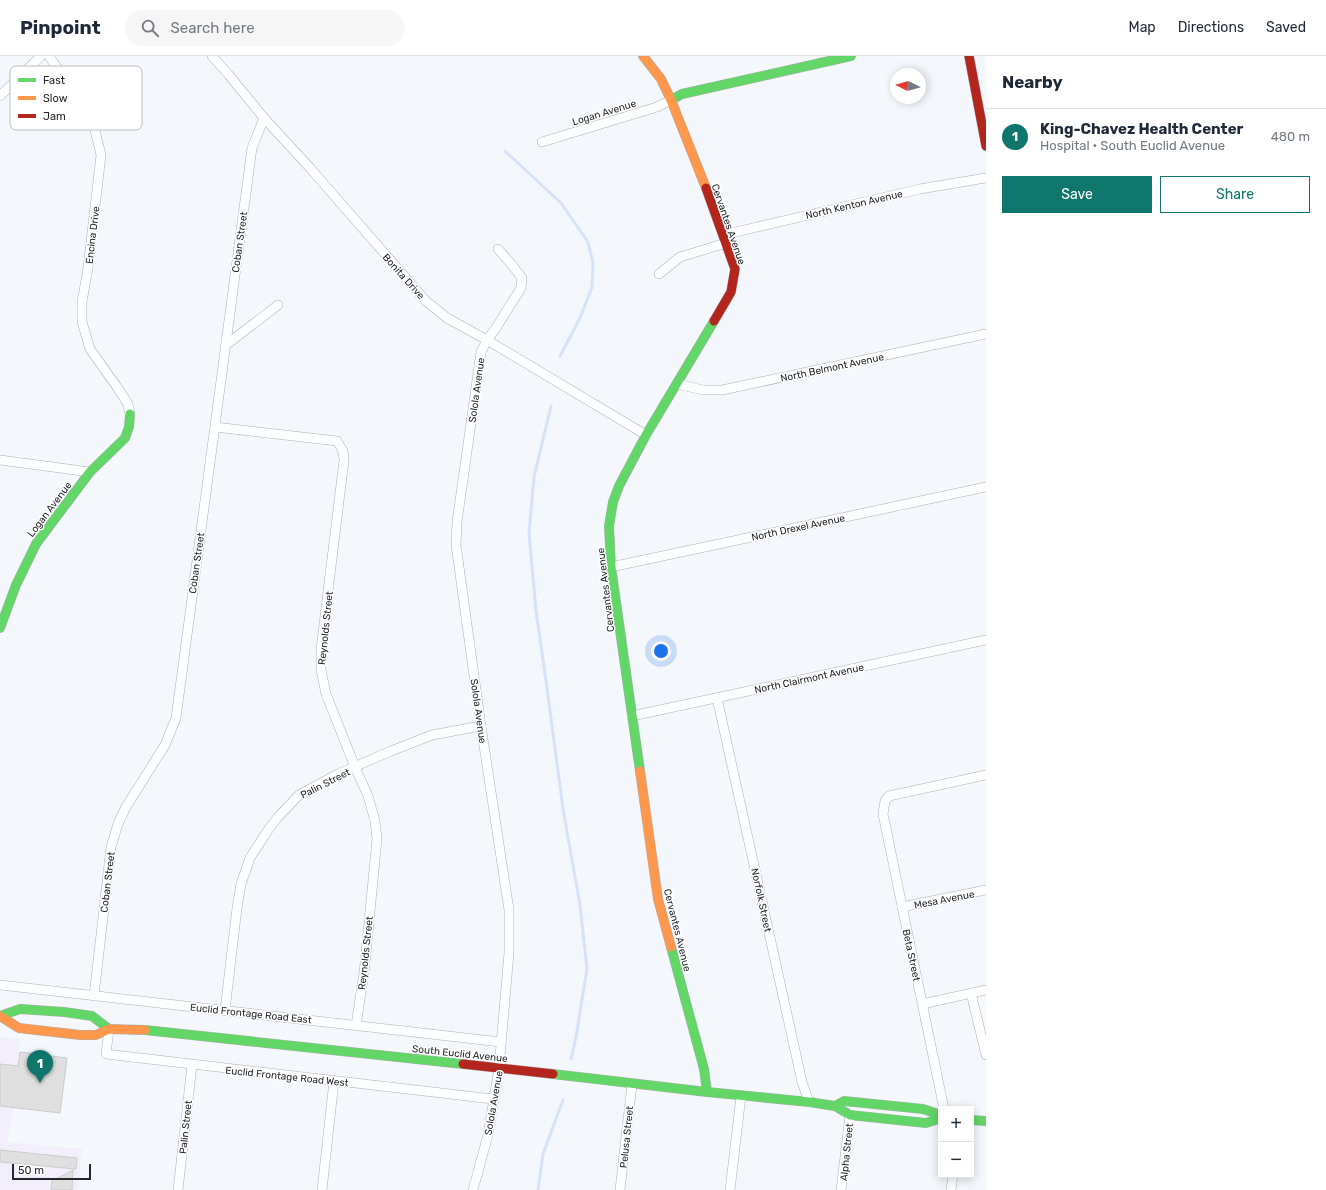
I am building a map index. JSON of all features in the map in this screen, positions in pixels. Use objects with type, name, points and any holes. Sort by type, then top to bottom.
[{"type":"street","points":[[31,66],[41,56]]},
{"type":"street","name":"Encina Drive","points":[[49,56],[56,66]]},
{"type":"street","name":"Bonita Drive","points":[[212,56],[264,118],[310,168],[426,301],[447,318],[487,340],[646,435]]},
{"type":"street","name":"Cervantes Avenue","points":[[643,56],[661,79],[671,100],[725,239],[735,269],[731,292],[646,435],[619,486],[613,502],[609,526],[611,567],[658,899],[704,1069],[707,1092]]},
{"type":"street","points":[[671,100],[682,94],[851,56]]},
{"type":"street","points":[[969,56],[986,146]]},
{"type":"street","points":[[0,96],[10,86]]},
{"type":"street","name":"Logan Avenue","points":[[542,142],[657,107],[671,100]]},
{"type":"street","name":"Coban Street","points":[[94,996],[111,847],[118,824],[126,807],[165,745],[176,718],[252,148],[264,118]]},
{"type":"street","name":"Encina Drive","points":[[95,130],[101,155],[88,268],[82,302],[82,322],[90,348],[128,404],[130,414]]},
{"type":"street","name":"North Kenton Avenue","points":[[659,274],[680,257],[725,239],[920,189],[986,178]]},
{"type":"street","name":"Solola Avenue","points":[[473,1190],[485,1149],[493,1099],[496,1092],[509,954],[509,910],[481,726],[456,545],[457,522],[481,352],[487,340],[521,288],[522,278],[498,249]]},
{"type":"street","points":[[226,345],[278,305]]},
{"type":"street","name":"North Belmont Avenue","points":[[677,384],[703,390],[722,390],[986,334]]},
{"type":"street","name":"Logan Avenue","points":[[0,628],[16,586],[36,544],[90,472],[125,438],[129,427],[130,414]]},
{"type":"street","name":"Reynolds Street","points":[[215,427],[338,441],[343,451],[344,460],[321,649],[321,670],[326,694],[368,796],[375,821],[377,839],[364,973],[356,1025]]},
{"type":"street","points":[[0,460],[90,472]]},
{"type":"street","name":"North Drexel Avenue","points":[[611,567],[986,486]]},
{"type":"street","name":"North Clairmont Avenue","points":[[632,716],[986,640]]},
{"type":"street","name":"Norfolk Street","points":[[717,698],[800,1074],[808,1102]]},
{"type":"street","name":"Palin Street","points":[[225,1010],[237,903],[241,884],[250,858],[268,830],[299,795],[338,774],[432,735],[481,726]]},
{"type":"street","name":"Beta Street","points":[[943,1106],[883,814],[885,801],[889,796],[986,775]]},
{"type":"street","name":"Mesa Avenue","points":[[902,907],[986,890]]},
{"type":"street","name":"Euclid Frontage Road East","points":[[0,985],[501,1042]]},
{"type":"street","points":[[922,1004],[986,990]]},
{"type":"street","points":[[972,993],[986,1055]]},
{"type":"street","name":"South Euclid Avenue","points":[[0,1016],[20,1009],[64,1012],[92,1016],[109,1029]]},
{"type":"street","name":"South Euclid Avenue","points":[[0,1016],[19,1028],[80,1035],[96,1035],[109,1029],[129,1029],[195,1035],[834,1106]]},
{"type":"street","name":"Euclid Frontage Road West","points":[[109,1029],[106,1054],[493,1099]]},
{"type":"street","name":"Palin Street","points":[[178,1190],[192,1065]]},
{"type":"street","points":[[322,1190],[334,1081]]},
{"type":"street","name":"Pelusa Street","points":[[620,1190],[632,1084]]},
{"type":"street","points":[[730,1190],[741,1096]]},
{"type":"street","points":[[834,1106],[844,1101],[923,1109],[938,1114]]},
{"type":"street","points":[[834,1106],[850,1115],[926,1123],[938,1119]]},
{"type":"street","name":"Alpha Street","points":[[842,1190],[850,1115]]},
{"type":"street","points":[[974,1120],[986,1121]]},
{"type":"street","points":[[952,1190],[953,1178]]},
{"type":"shaded area","points":[[0,1037],[20,1039],[14,1108],[8,1142],[82,1149],[78,1190],[0,1190]]},
{"type":"building","points":[[20,1052],[67,1058],[60,1113],[0,1106],[0,1064],[18,1066]]},
{"type":"building","points":[[0,1150],[77,1158],[76,1169],[0,1162]]},
{"type":"building","points":[[73,1170],[72,1190],[51,1190],[52,1181]]},
{"type":"waterway","points":[[505,151],[561,203],[588,242],[593,263],[592,287],[580,318],[560,356]]},
{"type":"waterway","points":[[551,406],[534,477],[529,533],[536,611],[563,809],[580,905],[587,969],[571,1059]]},
{"type":"waterway","points":[[538,1190],[543,1154],[563,1100]]},
{"type":"traffic: fast","points":[[671,100],[682,94],[851,56]]},
{"type":"traffic: fast","points":[[640,771],[611,567],[609,526],[613,502],[619,486],[646,435],[714,321]]},
{"type":"traffic: fast","points":[[0,628],[16,585],[36,544],[90,472],[125,438],[129,427],[130,414]]},
{"type":"traffic: fast","points":[[671,947],[704,1069],[707,1092]]},
{"type":"traffic: fast","points":[[0,1016],[20,1009],[64,1012],[92,1016],[109,1029]]},
{"type":"traffic: fast","points":[[145,1030],[463,1064]]},
{"type":"traffic: fast","points":[[553,1074],[809,1102],[835,1106],[850,1115],[926,1123],[938,1119]]},
{"type":"traffic: fast","points":[[835,1106],[844,1101],[923,1109],[938,1114]]},
{"type":"traffic: fast","points":[[974,1120],[986,1121]]},
{"type":"traffic: slow","points":[[643,56],[661,79],[671,100],[706,188]]},
{"type":"traffic: slow","points":[[640,771],[658,899],[671,947]]},
{"type":"traffic: slow","points":[[0,1016],[19,1028],[80,1035],[96,1035],[109,1029],[145,1030]]},
{"type":"traffic: jam","points":[[969,56],[986,146]]},
{"type":"traffic: jam","points":[[706,188],[735,269],[731,292],[714,321]]},
{"type":"traffic: jam","points":[[463,1064],[553,1074]]},
{"type":"place","name":"King-Chavez Health Center","points":[[40,1083]]}]
